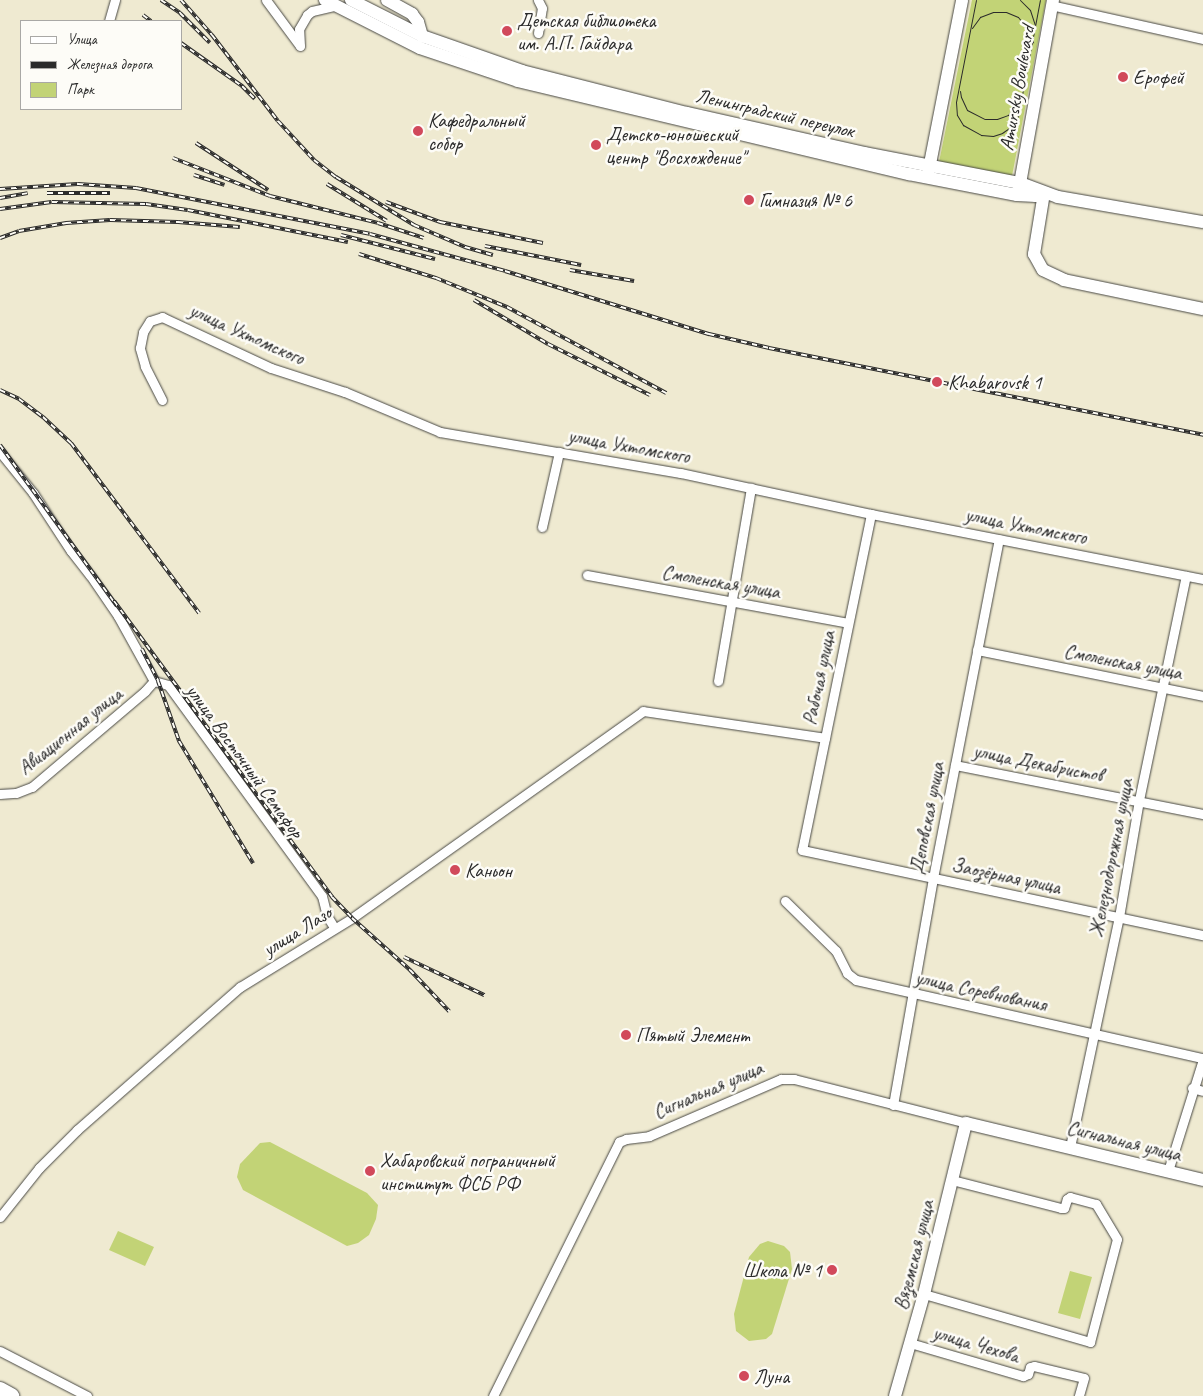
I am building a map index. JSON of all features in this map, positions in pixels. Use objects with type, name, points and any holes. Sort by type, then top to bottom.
[{"type":"highway","points":[[0,1390],[11,1396]]},
{"type":"main road","name":"Ленинградский переулок","points":[[351,0],[422,36],[540,75],[929,172],[1203,222]]},
{"type":"main road","points":[[387,0],[412,14],[418,22],[422,36]]},
{"type":"main road","points":[[929,172],[962,0]]},
{"type":"main road","name":"Ленинградский переулок","points":[[329,3],[420,48],[509,79],[679,121],[910,174],[929,172]]},
{"type":"main road","name":"Amursky Boulevard","points":[[1019,189],[1052,3]]},
{"type":"main road","points":[[1044,193],[1034,254],[1043,270],[1064,280],[1203,309]]},
{"type":"main road","name":"Сигнальная улица","points":[[966,1123],[1168,1170],[1203,1180]]},
{"type":"main road","name":"Вяземская улица","points":[[895,1396],[924,1294],[966,1123]]},
{"type":"street","points":[[109,20],[115,0]]},
{"type":"street","points":[[266,0],[300,46],[299,29],[307,15],[329,3]]},
{"type":"street","points":[[538,0],[542,8],[538,33]]},
{"type":"street","points":[[1052,3],[1203,39]]},
{"type":"street","name":"улица Ухтомского","points":[[162,400],[145,366],[140,348],[143,332],[150,321],[162,317],[271,368],[345,392],[440,432],[681,473],[871,514],[1203,579]]},
{"type":"street","name":"улица Восточный Семафор","points":[[0,452],[33,493],[71,551],[118,616],[154,681],[168,685],[322,896],[327,916],[334,927]]},
{"type":"street","points":[[542,527],[559,452]]},
{"type":"street","points":[[718,681],[751,488]]},
{"type":"street","name":"Рабочая улица","points":[[802,850],[871,514]]},
{"type":"street","name":"Деповская улица","points":[[893,1105],[933,878],[999,539]]},
{"type":"street","name":"Смоленская улица","points":[[586,575],[848,623]]},
{"type":"street","name":"Железнодорожная улица","points":[[1070,1147],[1119,917],[1139,800],[1186,576]]},
{"type":"street","name":"Смоленская улица","points":[[977,650],[1203,696]]},
{"type":"street","name":"Авиационная улица","points":[[0,794],[16,793],[32,787],[145,691],[154,681]]},
{"type":"street","name":"улица Лазо","points":[[0,1217],[39,1168],[134,1078],[240,987],[334,927],[352,918],[643,711],[825,738]]},
{"type":"street","name":"улица Декабристов","points":[[955,764],[1203,814]]},
{"type":"street","name":"Заозёрная улица","points":[[802,850],[1203,936]]},
{"type":"street","name":"улица Соревнования","points":[[785,901],[836,951],[847,973],[856,980],[1203,1058]]},
{"type":"street","points":[[1168,1170],[1192,1088],[1203,1058]]},
{"type":"street","name":"Сигнальная улица","points":[[493,1396],[619,1142],[626,1139],[650,1136],[781,1079],[794,1079],[966,1123]]},
{"type":"street","points":[[1192,1088],[1203,1091]]},
{"type":"street","points":[[924,1294],[1090,1342],[1117,1238],[1096,1204],[1070,1197],[1064,1208],[1061,1208],[952,1180]]},
{"type":"street","name":"улица Чехова","points":[[910,1343],[1023,1376],[1028,1374],[1030,1367],[1034,1366],[1084,1378],[1079,1396]]},
{"type":"street","points":[[0,1351],[87,1396]]},
{"type":"green space","points":[[972,0],[1046,0],[1012,176],[939,162]]},
{"type":"green space","points":[[270,1142],[367,1193],[378,1205],[376,1219],[369,1235],[358,1243],[347,1246],[243,1190],[237,1177],[240,1164],[260,1143]]},
{"type":"green space","points":[[118,1231],[154,1247],[145,1266],[109,1250]]},
{"type":"green space","points":[[768,1241],[784,1246],[790,1252],[792,1269],[772,1334],[766,1339],[749,1341],[736,1331],[734,1314],[749,1257],[760,1244]]},
{"type":"green space","points":[[1070,1271],[1092,1277],[1080,1319],[1058,1313]]},
{"type":"tram line","points":[[976,0],[956,102],[957,115],[963,125],[981,135],[993,136],[1002,133],[1012,126],[1018,116],[1040,0]]},
{"type":"tram line","points":[[1020,0],[1030,10],[1035,25]]},
{"type":"tram line","points":[[972,28],[980,17],[993,12],[1006,12],[1018,17],[1026,27],[1033,42]]},
{"type":"tram line","points":[[960,91],[967,110],[985,119],[997,119],[1008,115],[1019,102]]},
{"type":"railway","points":[[161,0],[180,13],[210,43]]},
{"type":"railway","points":[[181,0],[212,35],[278,121],[314,160],[336,177],[414,225],[465,247],[493,255]]},
{"type":"railway","points":[[143,15],[150,20]]},
{"type":"railway","points":[[182,44],[242,86],[255,99]]},
{"type":"railway","points":[[196,143],[268,190]]},
{"type":"railway","points":[[173,158],[270,196],[378,223],[424,238]]},
{"type":"railway","points":[[194,175],[224,185]]},
{"type":"railway","points":[[0,189],[78,184],[136,188],[370,234],[505,271],[709,334],[769,348],[1203,435]]},
{"type":"railway","points":[[327,184],[387,221]]},
{"type":"railway","points":[[0,198],[28,193]]},
{"type":"railway","points":[[47,193],[110,193]]},
{"type":"railway","points":[[0,209],[52,202],[146,204],[188,210],[348,242]]},
{"type":"railway","points":[[386,202],[440,222],[543,243]]},
{"type":"railway","points":[[0,238],[19,231],[66,223],[110,220],[178,222],[240,227]]},
{"type":"railway","points":[[341,235],[435,259]]},
{"type":"railway","points":[[485,246],[581,265]]},
{"type":"railway","points":[[359,254],[436,278],[507,307],[666,393]]},
{"type":"railway","points":[[570,270],[634,281]]},
{"type":"railway","points":[[474,300],[548,344],[650,395]]},
{"type":"railway","points":[[0,390],[19,399],[43,417],[71,443],[199,613]]},
{"type":"railway","points":[[0,445],[117,606]]},
{"type":"railway","points":[[114,601],[332,897],[352,918],[410,970],[449,1011]]},
{"type":"railway","points":[[142,649],[158,681],[179,741],[253,863]]},
{"type":"railway","points":[[404,957],[484,995]]},
{"type":"place","name":"Детская библиотека им. А.П. Гайдара","points":[[507,31]]},
{"type":"place","name":"Ерофей","points":[[1123,77]]},
{"type":"place","name":"Кафедральный собор","points":[[418,131]]},
{"type":"place","name":"Детско-юношеский центр \"Восхождение\"","points":[[596,145]]},
{"type":"place","name":"Гимназия № 6","points":[[749,200]]},
{"type":"place","name":"Khabarovsk 1","points":[[937,382]]},
{"type":"place","name":"Каньон","points":[[455,870]]},
{"type":"place","name":"Пятый Элемент","points":[[626,1035]]},
{"type":"place","name":"Хабаровский пограничный институт ФСБ РФ","points":[[370,1171]]},
{"type":"place","name":"Школа № 1","points":[[832,1270]]},
{"type":"place","name":"Луна","points":[[744,1376]]}]
